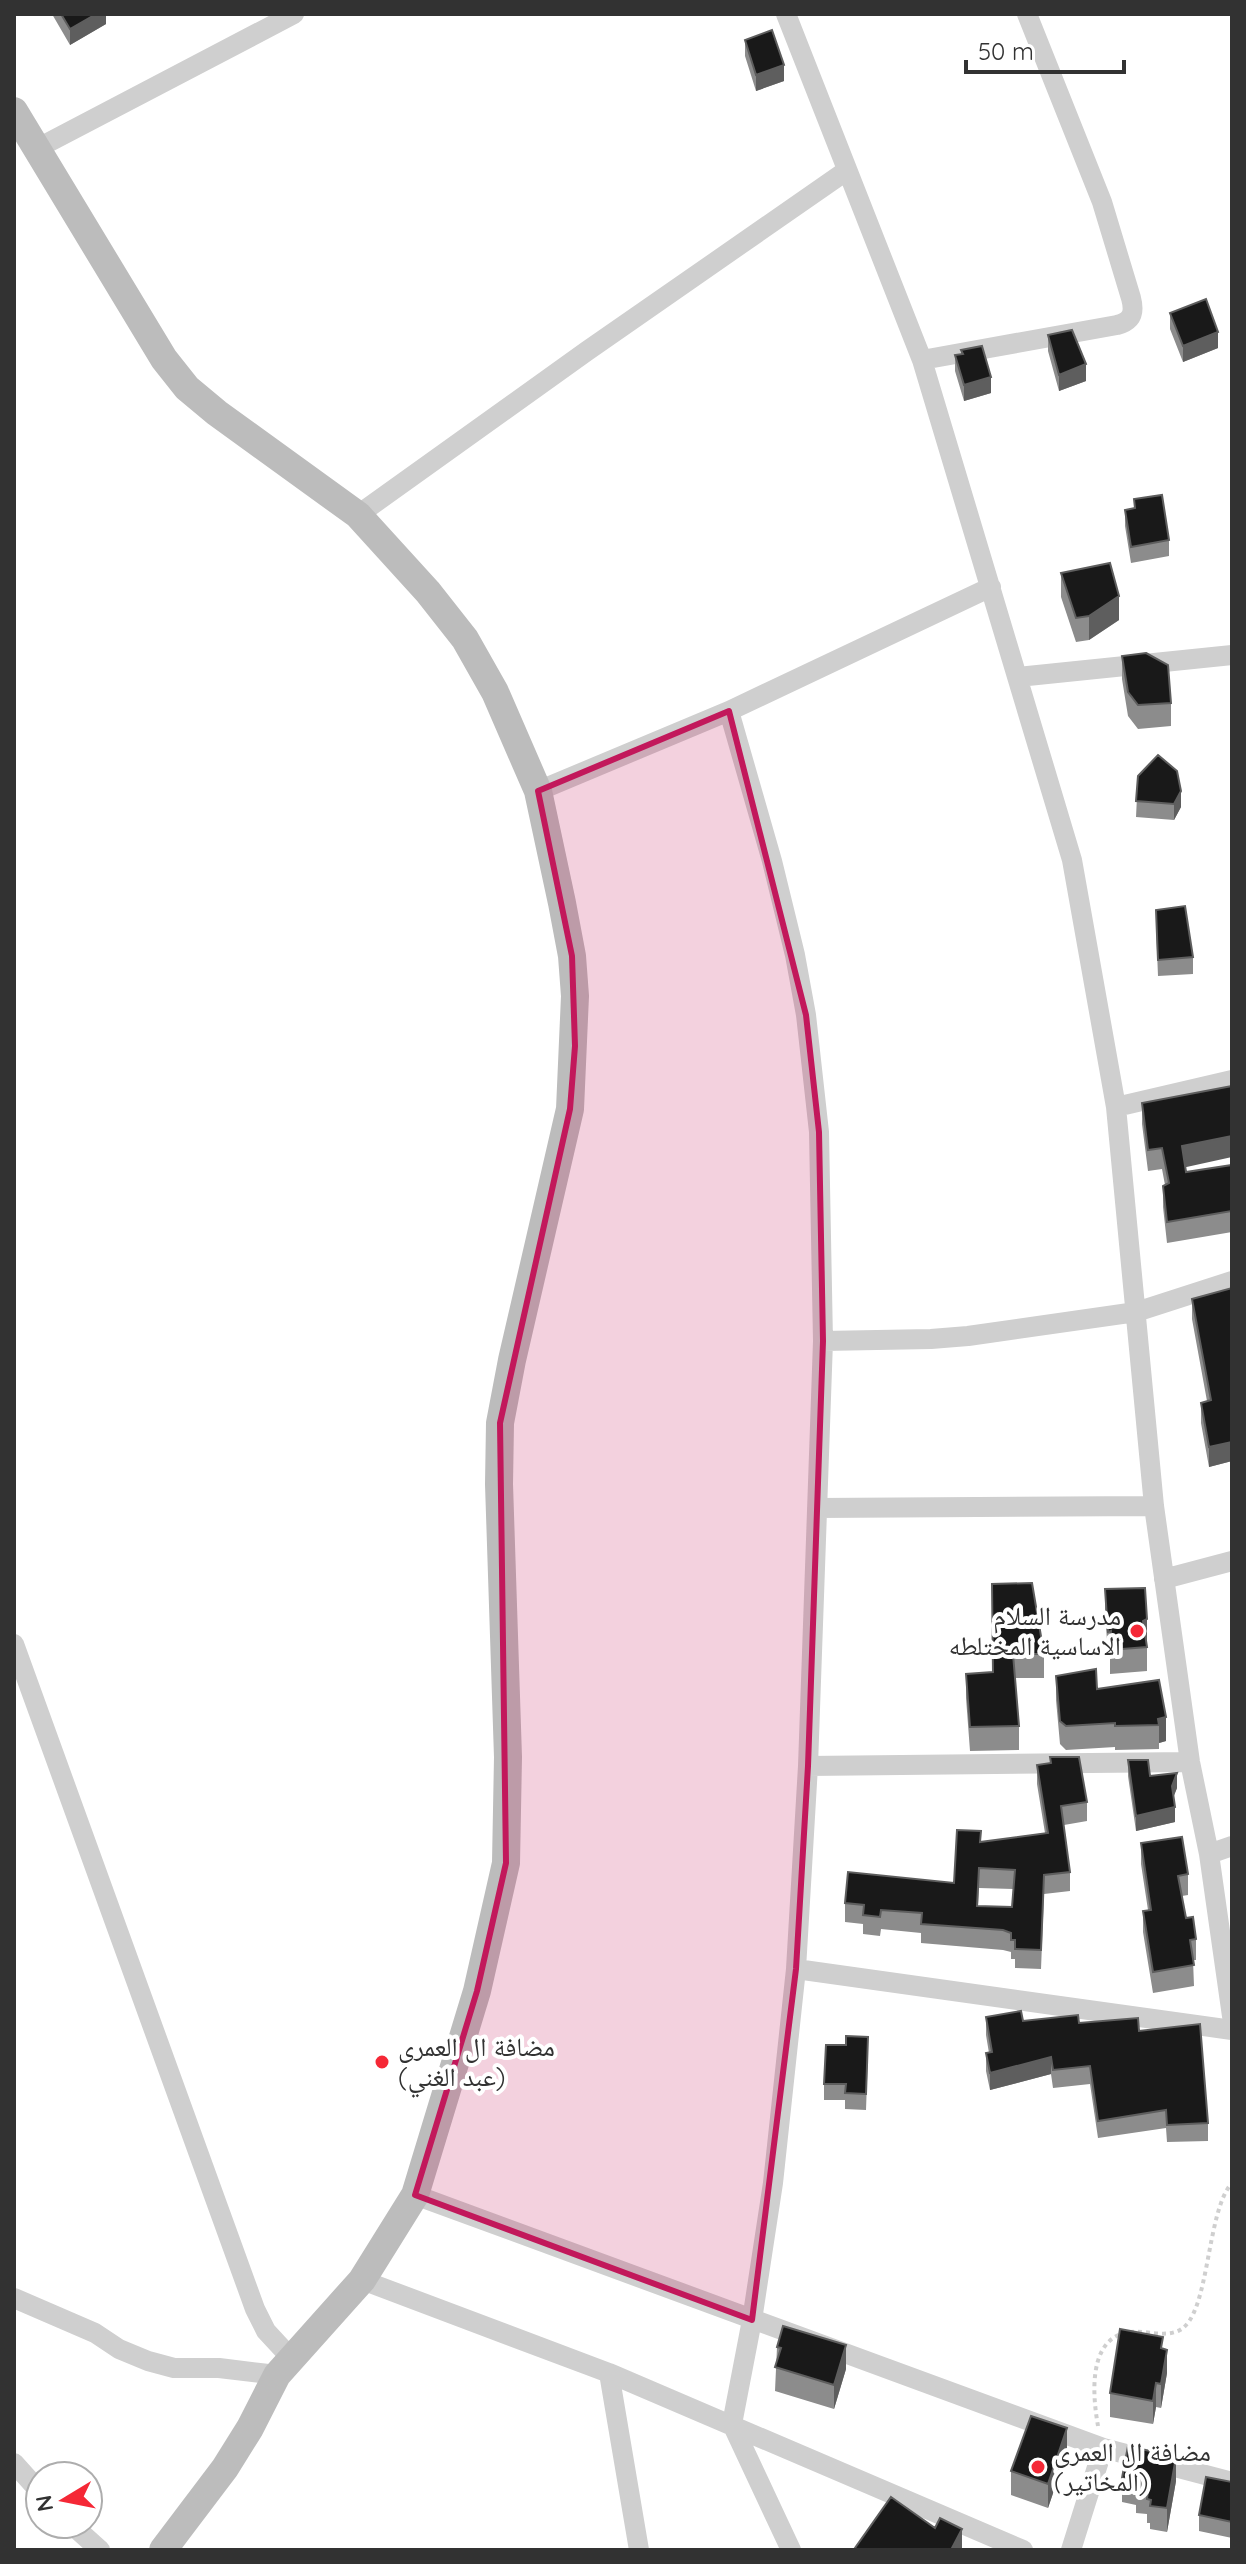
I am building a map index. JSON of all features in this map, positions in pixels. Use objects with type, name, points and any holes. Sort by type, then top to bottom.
[{"type":"street","points":[[36,149],[294,14]]},
{"type":"street","points":[[786,14],[922,360],[1072,860],[1116,1107],[1154,1506],[1190,1762],[1209,1854],[1232,2016]]},
{"type":"street","points":[[922,360],[1117,325],[1130,320],[1133,314],[1102,202],[1027,14]]},
{"type":"street","points":[[14,111],[164,359],[187,388],[358,515],[428,592],[465,639],[495,692],[538,791],[572,956],[575,996],[570,1109],[500,1423],[499,1484],[508,1757],[506,1863],[477,1991],[415,2195],[362,2280],[284,2366],[225,2468],[163,2550]]},
{"type":"street","points":[[358,515],[846,171]]},
{"type":"street","points":[[538,791],[729,711],[991,587]]},
{"type":"street","points":[[1018,677],[1232,655]]},
{"type":"street","points":[[729,711],[795,955],[806,1015],[819,1132],[823,1341],[808,1766],[796,1969],[773,2183],[732,2424],[791,2550]]},
{"type":"street","points":[[1116,1107],[1232,1080]]},
{"type":"street","points":[[823,1341],[956,1337],[1136,1312],[1232,1281]]},
{"type":"street","points":[[817,1508],[1154,1506]]},
{"type":"street","points":[[1164,1579],[1232,1561]]},
{"type":"street","points":[[14,1644],[255,2309],[284,2366]]},
{"type":"street","points":[[808,1766],[1190,1762]]},
{"type":"street","points":[[1209,1854],[1232,1846]]},
{"type":"street","points":[[796,1969],[1232,2030]]},
{"type":"street","points":[[415,2195],[1103,2448],[1232,2482]]},
{"type":"street","points":[[362,2280],[609,2373],[1023,2550]]},
{"type":"street","points":[[14,2298],[95,2333],[119,2349],[174,2368],[284,2366]]},
{"type":"street","points":[[609,2373],[639,2550]]},
{"type":"street","points":[[1071,2550],[1103,2448]]},
{"type":"path","points":[[1103,2448],[1095,2409],[1096,2377],[1104,2345],[1112,2337],[1124,2333],[1168,2334],[1181,2330],[1192,2318],[1214,2228],[1226,2190],[1232,2183]]},
{"type":"highlighted area","points":[[729,711],[806,1015],[819,1132],[823,1341],[808,1766],[796,1969],[752,2320],[415,2195],[477,1991],[506,1863],[500,1423],[570,1109],[575,1046],[572,956],[538,791]]},
{"type":"building","points":[[61,14],[96,14],[70,29]]},
{"type":"building","points":[[772,30],[784,65],[756,75],[745,40]]},
{"type":"building","points":[[1206,299],[1218,332],[1183,346],[1170,313]]},
{"type":"building","points":[[1072,330],[1086,364],[1059,375],[1048,335]]},
{"type":"building","points":[[982,346],[991,377],[964,385],[955,355],[963,354],[961,350]]},
{"type":"building","points":[[1162,495],[1169,540],[1131,547],[1125,510],[1135,508],[1134,499]]},
{"type":"building","points":[[1110,563],[1119,596],[1089,616],[1076,618],[1061,573]]},
{"type":"building","points":[[1146,653],[1168,665],[1171,703],[1138,705],[1128,692],[1122,656]]},
{"type":"building","points":[[1158,755],[1177,771],[1181,791],[1174,804],[1136,801],[1138,776]]},
{"type":"building","points":[[1185,906],[1193,957],[1158,960],[1156,910]]},
{"type":"building","points":[[1232,1086],[1232,1136],[1182,1146],[1186,1172],[1232,1165],[1232,1211],[1167,1222],[1163,1186],[1169,1183],[1162,1148],[1148,1150],[1142,1103]]},
{"type":"building","points":[[1232,1288],[1232,1442],[1209,1447],[1201,1403],[1211,1400],[1192,1299]]},
{"type":"building","points":[[1032,1583],[1044,1654],[1013,1654],[1019,1726],[970,1727],[966,1674],[993,1672],[992,1584]]},
{"type":"building","points":[[1145,1588],[1147,1619],[1143,1621],[1147,1647],[1110,1650],[1111,1631],[1108,1632],[1105,1589]]},
{"type":"building","points":[[1096,1669],[1097,1689],[1159,1680],[1166,1717],[1158,1719],[1159,1725],[1115,1726],[1115,1723],[1066,1726],[1060,1721],[1056,1676]]},
{"type":"building","points":[[1050,1757],[1079,1757],[1087,1802],[1061,1806],[1070,1872],[1044,1875],[1041,1950],[1015,1949],[1011,1933],[1003,1930],[921,1924],[922,1913],[881,1910],[880,1917],[863,1915],[864,1905],[845,1903],[848,1872],[954,1883],[957,1830],[981,1831],[980,1842],[1048,1833],[1037,1765],[1051,1763]],"holes":[[[979,1868],[1015,1870],[1012,1907],[977,1906]]]},
{"type":"building","points":[[1128,1760],[1148,1760],[1150,1776],[1177,1773],[1172,1786],[1175,1807],[1136,1816]]},
{"type":"building","points":[[1182,1837],[1188,1874],[1178,1876],[1186,1918],[1193,1917],[1196,1939],[1190,1940],[1194,1965],[1153,1972],[1143,1911],[1151,1910],[1141,1843]]},
{"type":"building","points":[[1021,2011],[1023,2021],[1078,2015],[1079,2023],[1138,2018],[1139,2031],[1200,2024],[1208,2123],[1167,2125],[1166,2110],[1098,2121],[1090,2066],[1053,2070],[1051,2057],[990,2073],[986,2053],[992,2052],[986,2017]]},
{"type":"building","points":[[846,2036],[868,2037],[866,2094],[845,2093],[846,2084],[824,2084],[826,2045],[846,2045]]},
{"type":"building","points":[[783,2326],[846,2345],[834,2385],[775,2367]]},
{"type":"building","points":[[1120,2329],[1163,2337],[1161,2348],[1167,2350],[1161,2384],[1156,2383],[1153,2401],[1110,2393]]},
{"type":"building","points":[[1031,2416],[1067,2428],[1048,2484],[1011,2471]]},
{"type":"building","points":[[1128,2446],[1176,2457],[1167,2508],[1150,2506],[1148,2491],[1136,2489],[1137,2481],[1122,2478]]},
{"type":"building","points":[[1206,2477],[1232,2482],[1232,2522],[1199,2515]]},
{"type":"building","points":[[891,2497],[935,2528],[940,2518],[962,2529],[951,2550],[855,2548]]},
{"type":"place","name":"مدرسة السلام الاساسية المختلطه","points":[[1137,1631]]},
{"type":"place","name":"مضافة ال العمري (عبد الغني)","points":[[382,2062]]},
{"type":"place","name":"مضافة ال العمري (المخاتير)","points":[[1038,2467]]}]
